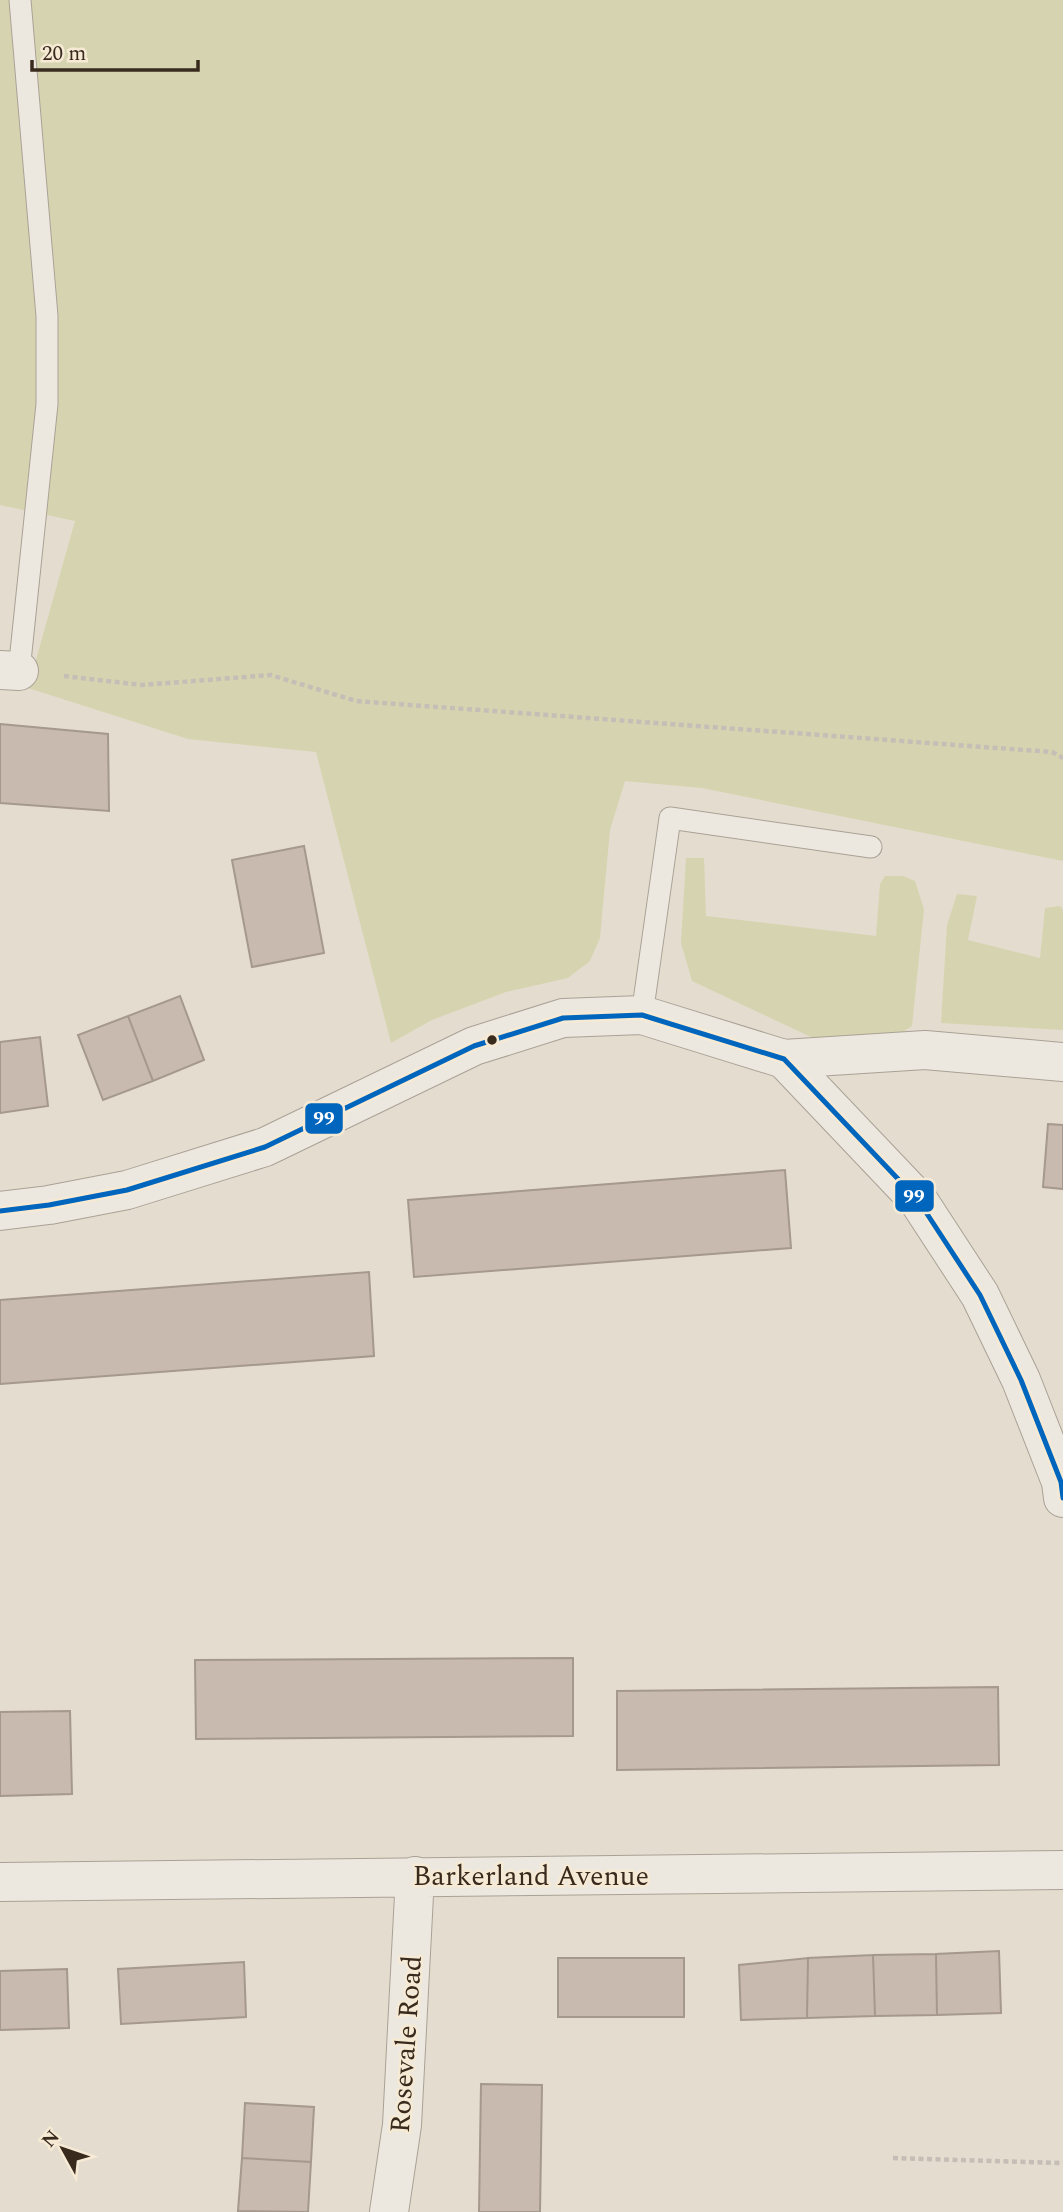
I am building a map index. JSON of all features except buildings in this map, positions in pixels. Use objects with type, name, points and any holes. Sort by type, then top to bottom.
[{"type":"street","points":[[0,1210],[49,1205],[127,1190],[265,1147],[474,1045],[563,1018],[642,1015],[784,1059],[925,1050],[1063,1062]]},
{"type":"street","points":[[784,1059],[918,1200],[973,1284],[1021,1380],[1061,1482],[1063,1498]]},
{"type":"street","name":"Barkerland Avenue","points":[[0,1882],[415,1875],[1063,1870]]},
{"type":"street","name":"Rosevale Road","points":[[389,2212],[402,2125],[415,1875]]},
{"type":"lane","points":[[9,670],[47,404],[47,316],[20,0]]},
{"type":"lane","points":[[642,1015],[670,818],[870,847]]},
{"type":"path","points":[[9,670],[142,685],[271,675],[356,701],[1052,752],[1063,758]]},
{"type":"path","points":[[893,2158],[1063,2163]]},
{"type":"shaded area","points":[[0,0],[1063,0],[1063,861],[702,788],[625,781],[610,830],[600,938],[590,961],[568,978],[506,992],[432,1020],[391,1043],[316,752],[188,739],[28,688],[75,521],[0,505]]},
{"type":"shaded area","points":[[686,858],[704,858],[706,916],[876,936],[880,884],[885,876],[903,876],[915,881],[924,909],[912,1026],[900,1034],[841,1041],[811,1037],[692,981],[681,943]]},
{"type":"shaded area","points":[[957,894],[977,896],[968,940],[1040,958],[1045,908],[1060,906],[1063,910],[1063,1030],[941,1023],[947,925]]},
{"type":"transit line","name":"99","points":[[0,1211],[127,1190],[265,1147],[474,1046],[563,1018],[642,1015],[784,1059],[918,1200],[980,1295],[1021,1380],[1061,1482],[1063,1498]]}]
